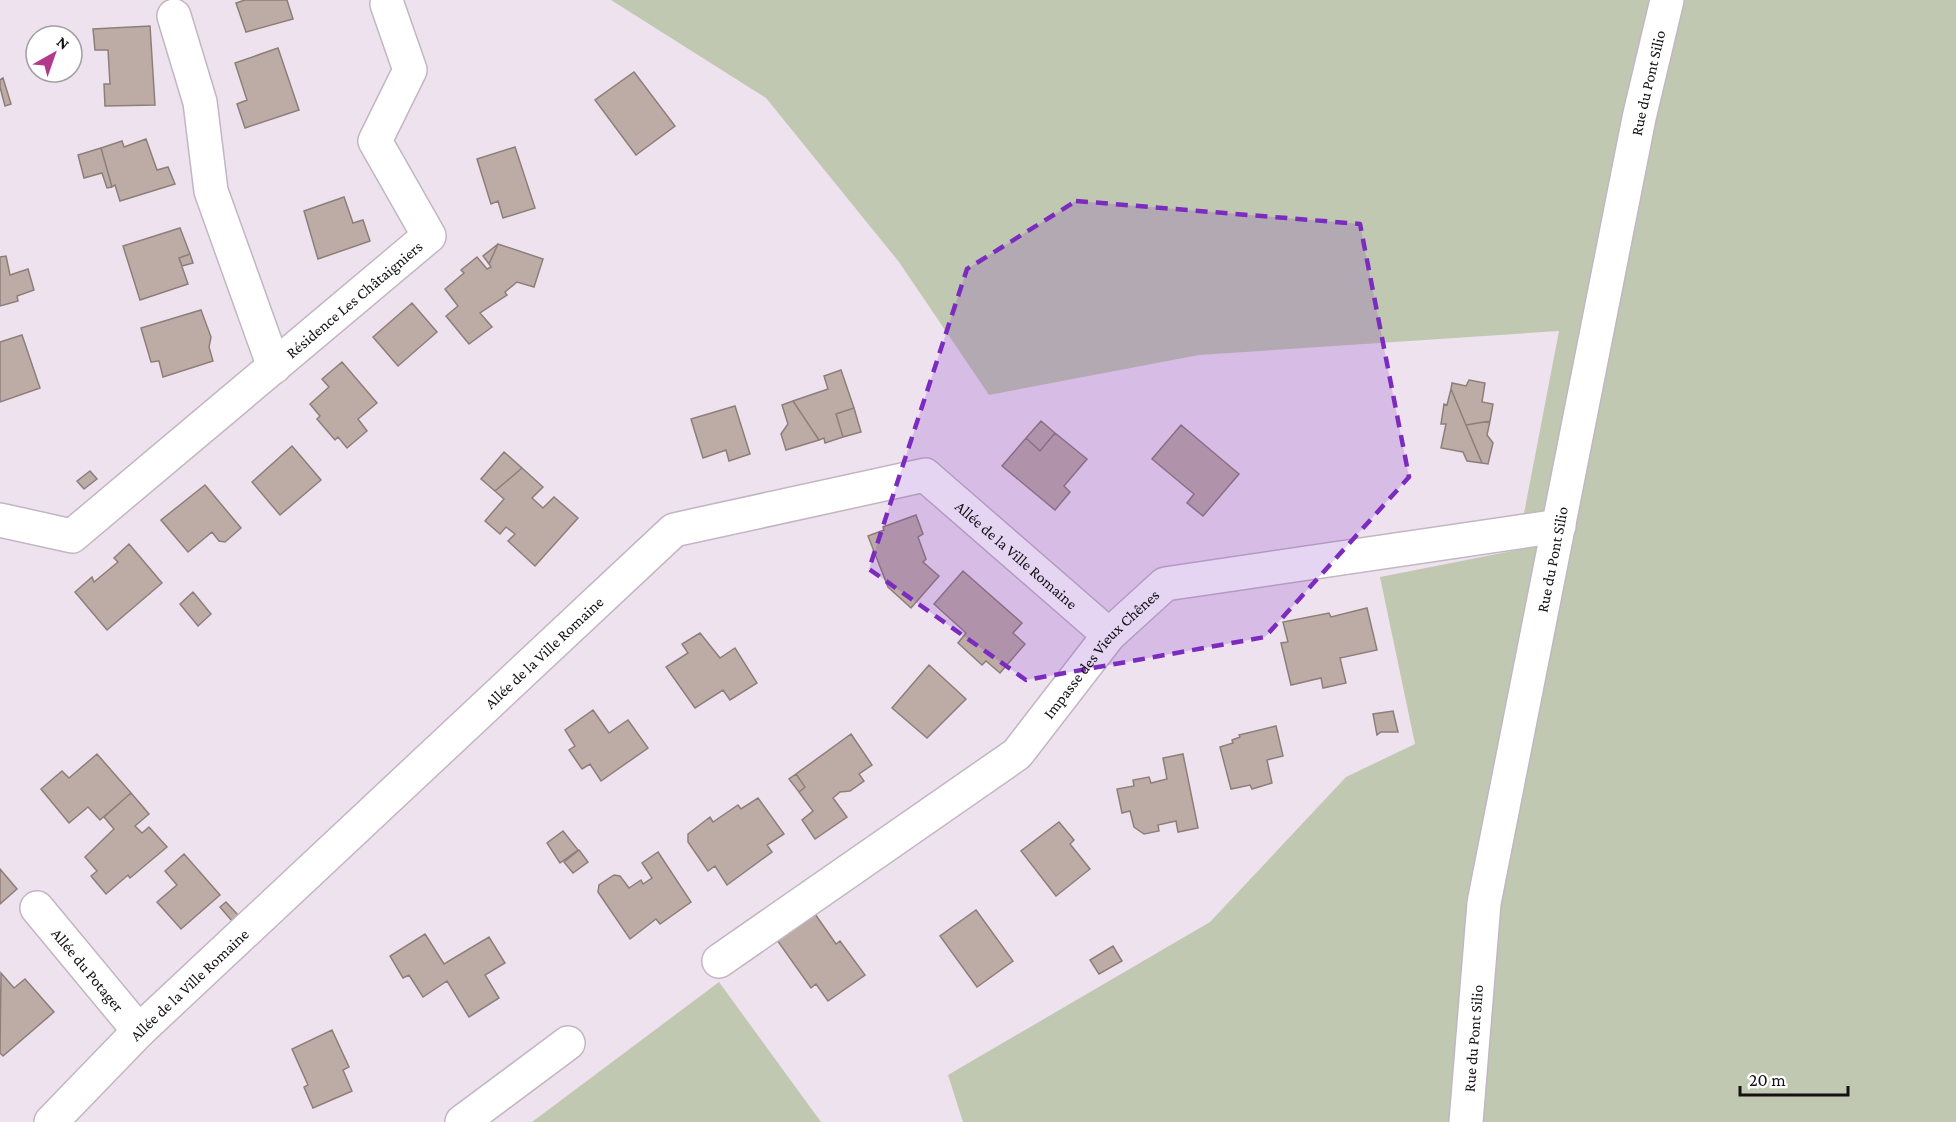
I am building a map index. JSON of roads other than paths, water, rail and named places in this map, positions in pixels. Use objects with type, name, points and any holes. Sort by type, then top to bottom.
[{"type":"street","name":"Rue du Pont Silio","points":[[1466,1122],[1484,903],[1636,130],[1667,0]]},
{"type":"street","name":"Résidence Les Châtaigniers","points":[[0,520],[72,536],[429,236],[375,141],[410,70],[387,4]]},
{"type":"street","name":"Résidence Les Châtaigniers","points":[[174,16],[200,102],[211,190],[274,367]]},
{"type":"street","name":"Allée de la Ville Romaine","points":[[51,1122],[139,1032],[674,530],[925,475],[1109,635]]},
{"type":"street","name":"Impasse des Vieux Chênes","points":[[718,961],[1017,754],[1109,635],[1165,584],[1559,526]]},
{"type":"street","name":"Allée du Potager","points":[[37,908],[139,1032]]},
{"type":"street","points":[[462,1122],[568,1043]]}]
